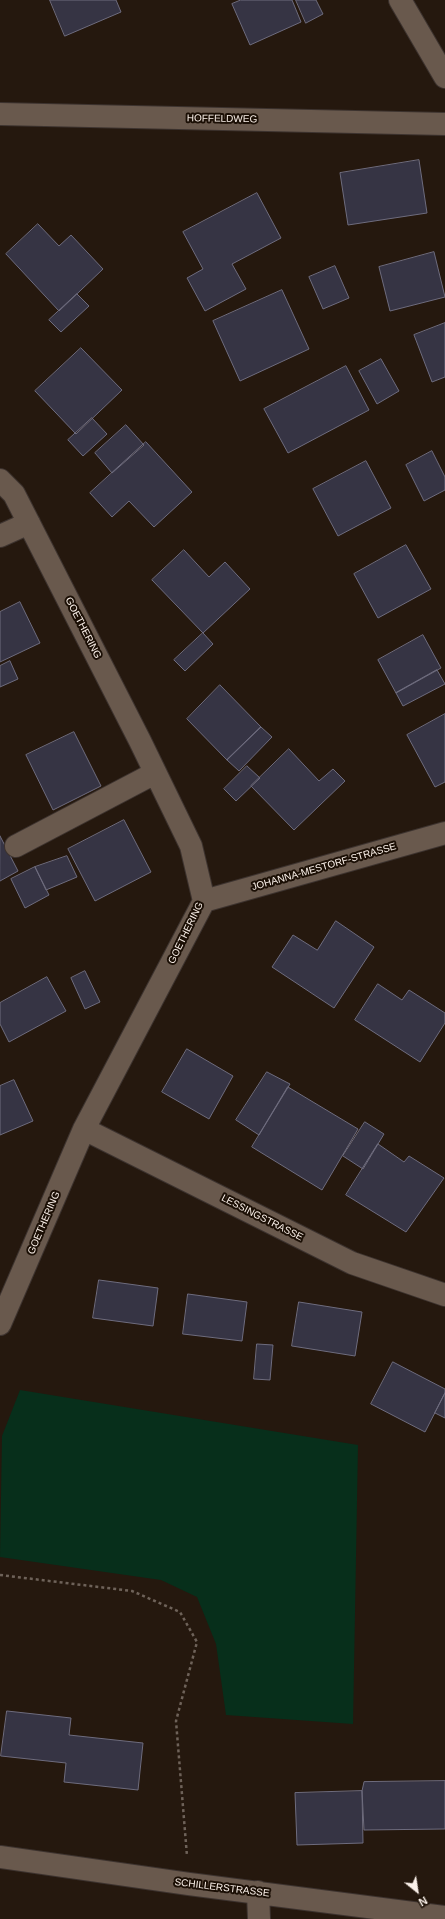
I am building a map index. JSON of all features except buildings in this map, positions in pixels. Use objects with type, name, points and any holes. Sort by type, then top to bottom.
[{"type":"street","points":[[400,0],[445,77]]},
{"type":"street","name":"HOFFELDWEG","points":[[0,114],[445,124]]},
{"type":"street","name":"GOETHERING","points":[[0,480],[14,494],[156,773],[191,846],[204,901],[84,1129],[0,1324]]},
{"type":"street","points":[[0,536],[29,523]]},
{"type":"street","points":[[16,846],[156,773]]},
{"type":"street","name":"JOHANNA-MESTORF-STRASSE","points":[[204,901],[445,833]]},
{"type":"street","name":"LESSINGSTRASSE","points":[[84,1129],[352,1263],[445,1296]]},
{"type":"street","name":"SCHILLERSTRASSE","points":[[0,1857],[189,1884],[445,1917]]},
{"type":"street","points":[[258,1892],[259,1919]]},
{"type":"path","points":[[0,1575],[132,1591],[180,1612],[197,1642],[176,1721],[189,1884]]},
{"type":"green space","points":[[20,1390],[358,1445],[353,1724],[226,1715],[216,1644],[197,1597],[161,1580],[0,1557],[2,1436]]}]
